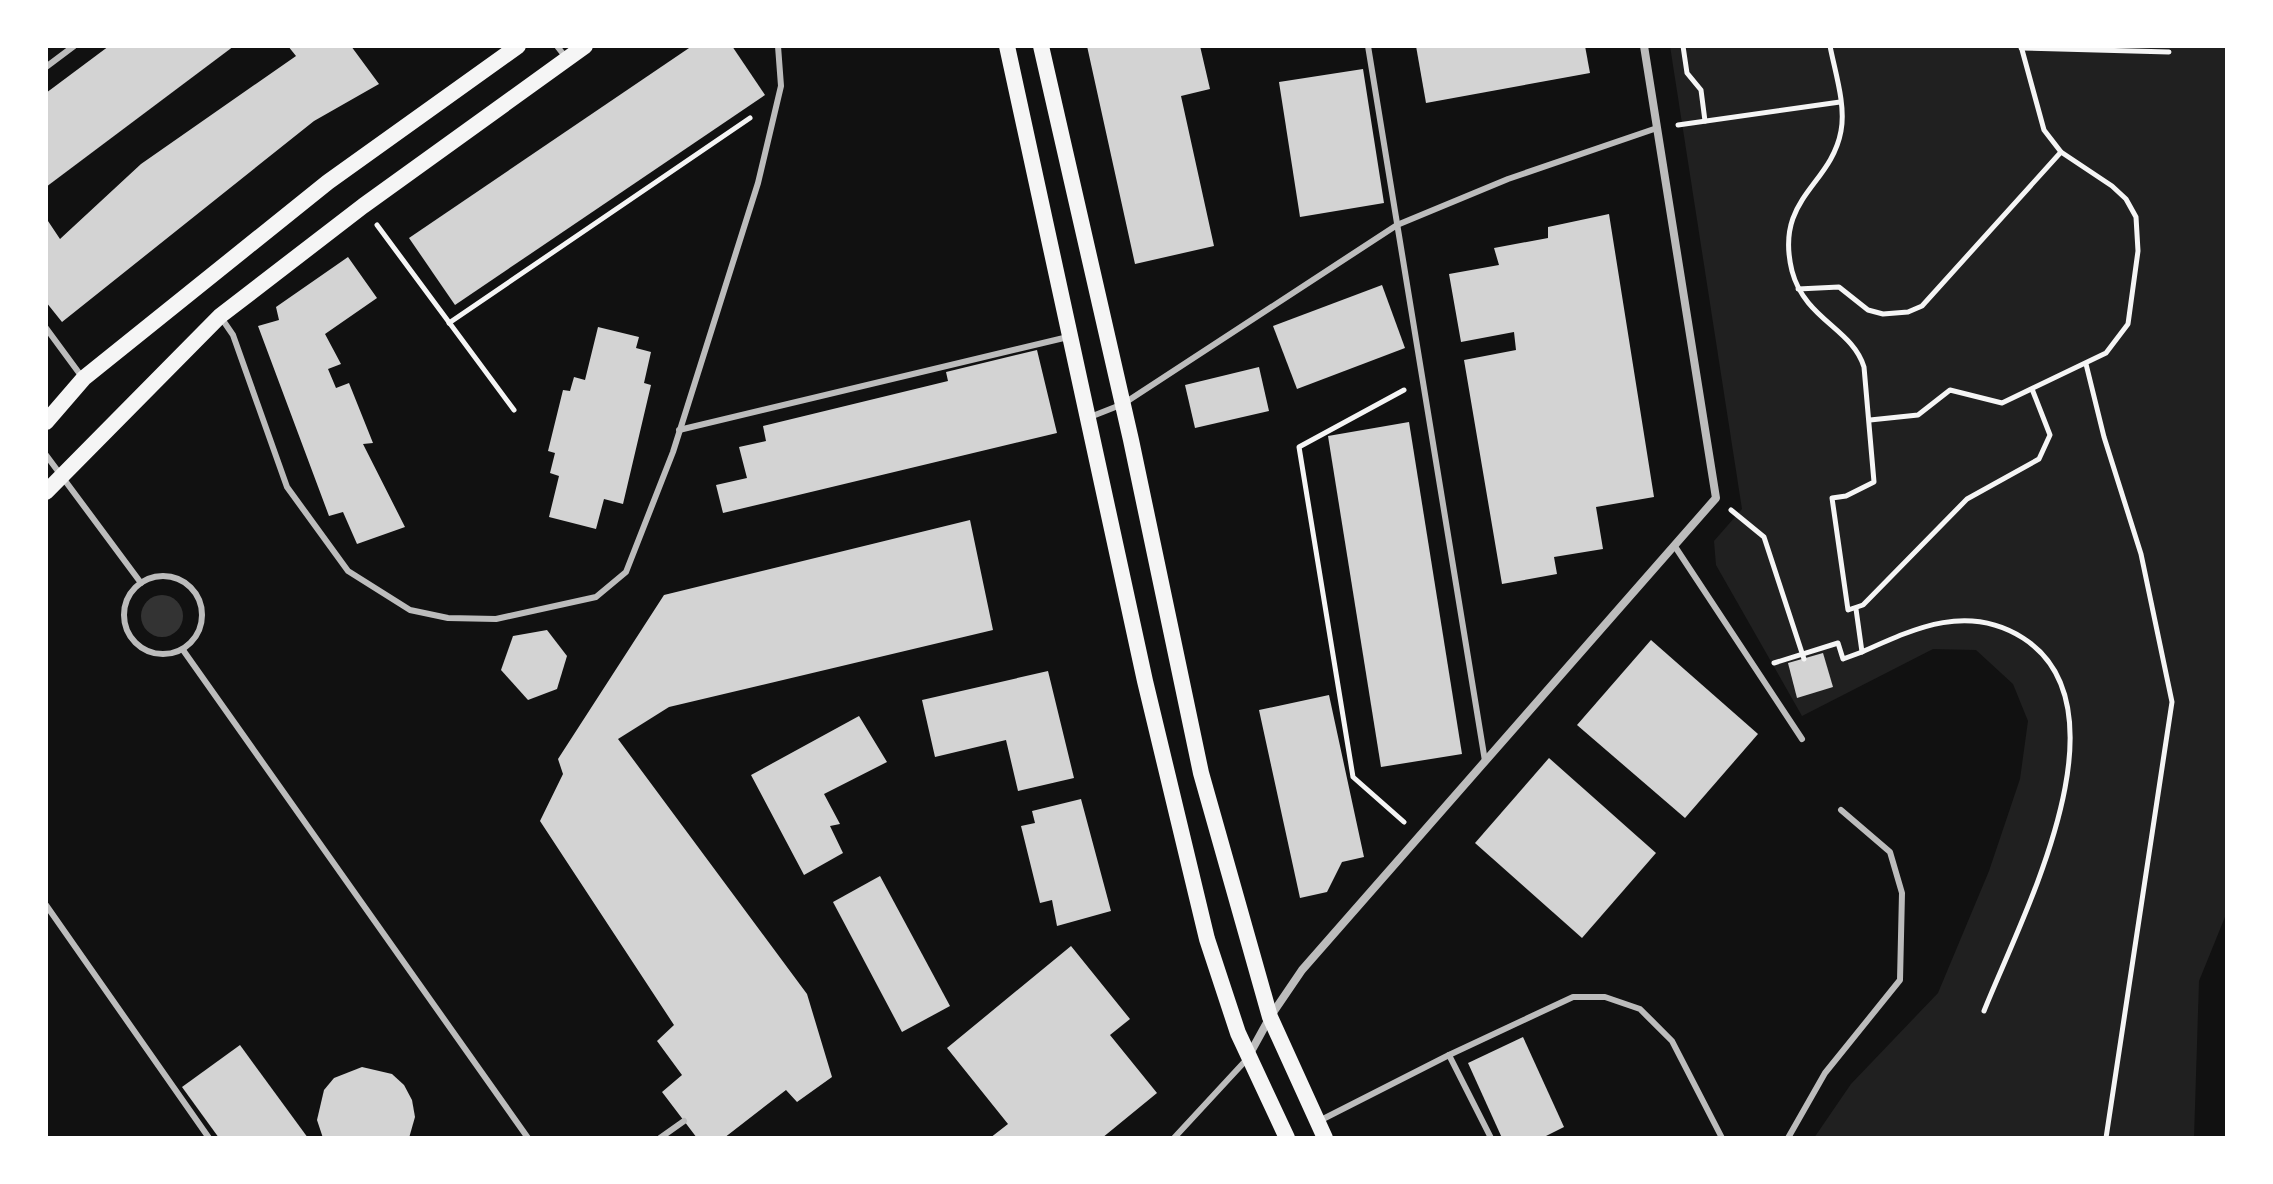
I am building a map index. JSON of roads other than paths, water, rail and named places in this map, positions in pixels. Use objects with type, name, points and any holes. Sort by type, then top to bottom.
[{"type":"main road","points":[[46,422],[84,378],[328,182],[518,46]]},
{"type":"main road","points":[[46,492],[220,316],[562,52],[585,46]]},
{"type":"main road","points":[[1007,46],[1073,335],[1145,681],[1207,939],[1248,1058],[1287,1138]]},
{"type":"main road","points":[[1041,46],[1123,404],[1201,773],[1270,1017],[1321,1130]]},
{"type":"street","points":[[1248,1058],[1270,1017],[1302,970],[1716,498],[1644,46]]},
{"type":"lane","points":[[46,67],[74,46]]},
{"type":"lane","points":[[220,316],[233,335],[287,487],[348,571],[410,610],[448,618],[496,619],[596,597],[626,572],[679,430],[758,183],[781,86],[778,46]]},
{"type":"lane","points":[[1368,46],[1485,761]]},
{"type":"lane","points":[[1090,417],[1123,404],[1397,225],[1508,179],[1657,128]]},
{"type":"lane","points":[[46,328],[84,378]]},
{"type":"lane","points":[[679,430],[1073,335]]},
{"type":"lane","points":[[46,455],[141,583]]},
{"type":"lane","points":[[1674,545],[1802,739]]},
{"type":"lane","points":[[164,576],[188,585],[196,594],[202,619],[193,642],[183,650],[157,655],[134,642],[127,631],[125,604],[141,583],[164,576]]},
{"type":"lane","points":[[183,650],[528,1138]]},
{"type":"lane","points":[[1788,1138],[1825,1073],[1900,980],[1902,893],[1890,852],[1841,810]]},
{"type":"lane","points":[[46,905],[209,1138]]},
{"type":"lane","points":[[1321,1130],[1449,1055],[1573,997],[1605,997],[1640,1009],[1672,1041],[1722,1138]]},
{"type":"lane","points":[[1449,1055],[1491,1138]]},
{"type":"lane","points":[[1174,1138],[1248,1058]]},
{"type":"lane","points":[[660,1138],[684,1121]]}]
